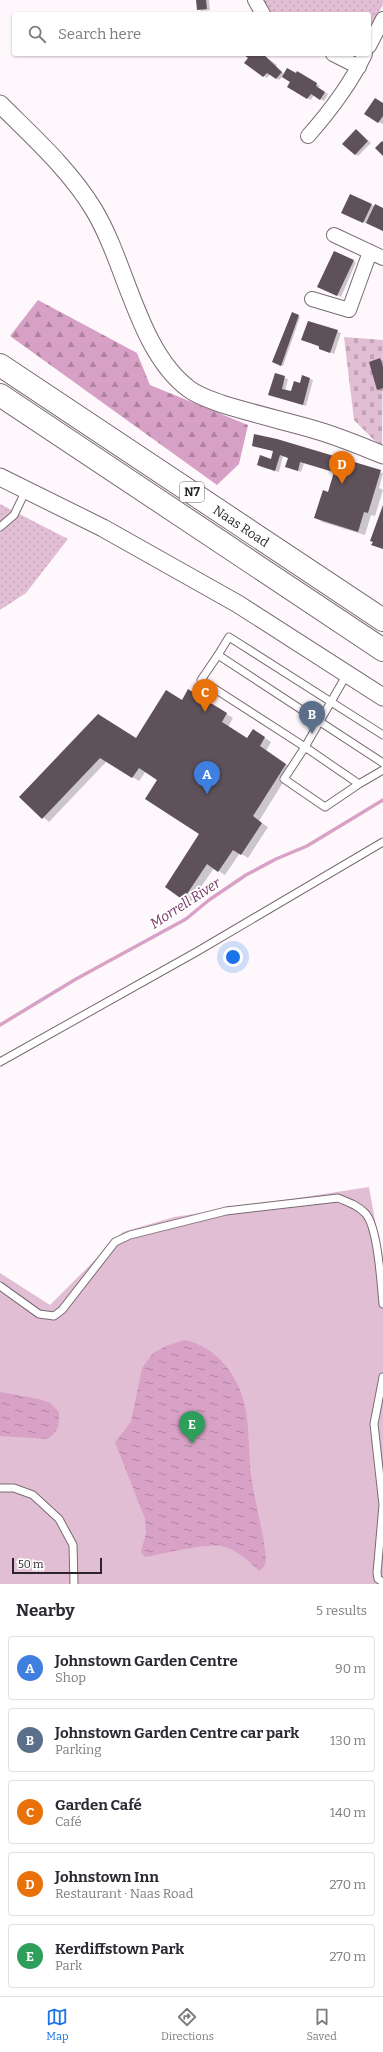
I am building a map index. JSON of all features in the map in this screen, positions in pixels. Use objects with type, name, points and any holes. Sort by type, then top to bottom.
[{"type":"highway","name":"Naas Road","points":[[0,364],[383,620]]},
{"type":"highway","name":"Naas Road","points":[[0,395],[383,650]]},
{"type":"street","points":[[255,0],[262,12]]},
{"type":"street","points":[[371,42],[383,19]]},
{"type":"street","points":[[308,136],[334,107],[362,60],[343,56]]},
{"type":"street","points":[[0,104],[58,163],[78,186],[94,210],[110,238],[154,350],[173,376],[190,390],[208,399],[260,416],[332,435],[383,455]]},
{"type":"street","points":[[312,299],[349,310],[377,255],[334,235]]},
{"type":"street","points":[[0,477],[103,528],[238,604],[383,697]]},
{"type":"lane","points":[[0,527],[14,515],[26,490]]},
{"type":"lane","points":[[359,784],[305,747],[201,680],[229,637],[383,735]]},
{"type":"lane","points":[[218,655],[383,763]]},
{"type":"lane","points":[[347,674],[284,780],[326,807],[359,784],[383,770]]},
{"type":"lane","points":[[0,1062],[198,951],[383,842]]},
{"type":"lane","points":[[0,1286],[39,1314],[54,1316],[62,1310],[115,1242],[130,1235],[226,1211],[338,1198],[355,1204],[366,1214],[374,1233],[383,1304]]},
{"type":"lane","points":[[383,1377],[374,1424],[383,1504],[377,1573],[378,1579],[383,1582]]},
{"type":"lane","points":[[0,1488],[14,1488],[32,1495],[59,1519],[73,1544],[74,1584]]},
{"type":"green space","points":[[262,0],[383,0],[383,4],[371,28],[371,12],[270,12],[266,9]]},
{"type":"green space","points":[[38,300],[137,353],[150,385],[248,425],[239,464],[217,485],[10,336]]},
{"type":"green space","points":[[344,337],[383,340],[382,448],[354,420]]},
{"type":"green space","points":[[0,504],[68,539],[26,593],[0,610]]},
{"type":"green space","points":[[369,1187],[383,1265],[383,1584],[0,1584],[0,1273],[50,1305],[123,1232],[174,1217]]},
{"type":"water","points":[[185,1340],[206,1349],[216,1356],[231,1373],[242,1394],[247,1415],[252,1482],[264,1540],[266,1560],[264,1567],[259,1571],[237,1553],[221,1546],[214,1545],[195,1547],[145,1557],[141,1552],[146,1533],[145,1519],[115,1442],[131,1422],[142,1368],[153,1353],[166,1346]]},
{"type":"water","points":[[0,1392],[39,1399],[50,1403],[59,1412],[58,1427],[54,1434],[47,1439],[0,1436]]},
{"type":"building","points":[[196,0],[206,0],[207,9],[197,10]]},
{"type":"building","points":[[245,56],[265,56],[282,72],[276,79],[267,73],[263,77],[244,63],[248,58]]},
{"type":"building","points":[[287,68],[296,73],[297,71],[317,83],[316,86],[325,92],[320,100],[311,94],[307,99],[287,87],[290,82],[282,77]]},
{"type":"building","points":[[375,98],[383,103],[383,116],[378,123],[364,114]]},
{"type":"building","points":[[356,129],[368,141],[355,155],[342,144]]},
{"type":"building","points":[[382,141],[383,142],[383,156],[375,148]]},
{"type":"building","points":[[350,194],[372,204],[363,223],[341,213]]},
{"type":"building","points":[[375,204],[383,208],[383,231],[366,223]]},
{"type":"building","points":[[334,251],[354,260],[337,296],[317,287]]},
{"type":"building","points":[[292,312],[299,315],[281,366],[272,362]]},
{"type":"building","points":[[308,321],[338,330],[330,353],[319,349],[319,346],[301,340]]},
{"type":"building","points":[[380,358],[383,367],[383,388],[377,390],[369,362]]},
{"type":"building","points":[[275,373],[285,376],[282,389],[291,391],[294,381],[300,383],[302,375],[310,378],[303,405],[268,395]]},
{"type":"building","points":[[254,434],[277,439],[381,470],[368,513],[364,512],[358,532],[314,518],[323,490],[328,492],[334,472],[300,462],[298,471],[285,467],[288,458],[280,455],[275,471],[257,465],[260,455],[271,459],[273,451],[252,446]]},
{"type":"building","points":[[383,505],[383,549],[371,545],[373,542],[370,541]]},
{"type":"building","points":[[188,689],[227,713],[222,722],[247,738],[253,729],[265,737],[260,746],[286,764],[253,816],[262,823],[241,855],[233,850],[218,872],[207,864],[183,900],[165,887],[199,834],[145,799],[157,780],[139,768],[132,778],[100,758],[42,819],[19,797],[98,714],[136,738],[166,690],[182,700]]},
{"type":"waterway","name":"Morrell River","points":[[0,1025],[76,979],[186,919],[209,900],[246,875],[276,859],[307,846],[383,800]]},
{"type":"place","name":"Johnstown Inn","points":[[342,484]]},
{"type":"place","name":"Garden Café","points":[[205,712]]},
{"type":"place","name":"Johnstown Garden Centre car park","points":[[312,734]]},
{"type":"place","name":"Johnstown Garden Centre","points":[[207,794]]},
{"type":"place","name":"Kerdiffstown Park","points":[[192,1444]]}]
